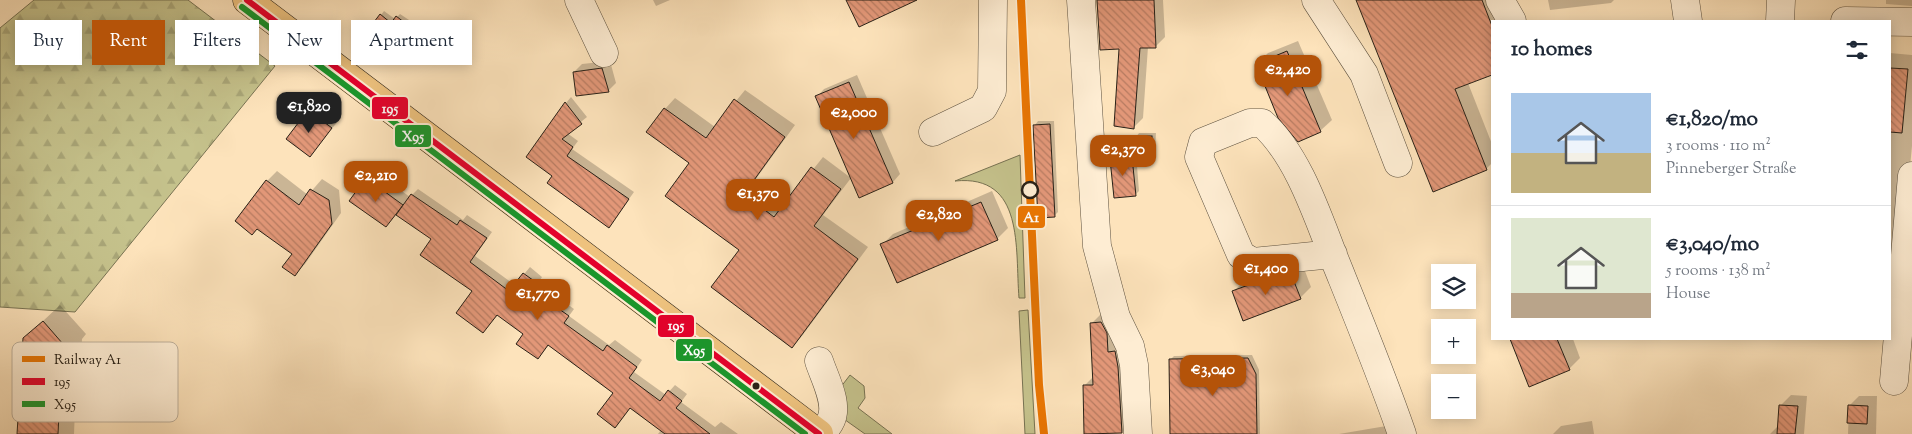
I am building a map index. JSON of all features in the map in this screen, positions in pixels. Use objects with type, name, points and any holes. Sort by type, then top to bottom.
[{"type":"main road","points":[[247,0],[820,434]]},
{"type":"lane","points":[[579,0],[604,53]]},
{"type":"lane","points":[[933,132],[983,108],[992,91],[993,0]]},
{"type":"lane","points":[[1081,0],[1097,246],[1116,317],[1130,346],[1134,365],[1138,434]]},
{"type":"lane","points":[[1316,0],[1364,74],[1398,163]]},
{"type":"lane","points":[[1500,0],[1511,20]]},
{"type":"lane","points":[[1685,0],[1688,20]]},
{"type":"lane","points":[[1780,20],[1781,0]]},
{"type":"lane","points":[[1891,21],[1912,22]]},
{"type":"lane","points":[[1333,254],[1253,262],[1241,255],[1199,157],[1203,142],[1250,123],[1262,123],[1277,136],[1308,194],[1333,254],[1386,387],[1402,434]]},
{"type":"lane","points":[[1894,381],[1908,267],[1912,176]]},
{"type":"lane","points":[[819,361],[832,400],[833,412],[831,421],[820,434]]},
{"type":"green space","points":[[34,0],[188,0],[214,20],[175,20],[175,65],[259,65],[259,54],[269,61],[269,65],[275,66],[75,312],[0,307],[0,28]]},
{"type":"green space","points":[[1020,155],[1025,298],[1019,298],[1015,238],[1012,218],[1005,202],[994,189],[978,182],[955,181]]},
{"type":"green space","points":[[1028,310],[1035,434],[1025,434],[1019,311]]},
{"type":"green space","points":[[850,375],[864,386],[865,398],[858,408],[892,434],[865,434],[841,417],[837,392]]},
{"type":"building","points":[[846,0],[917,0],[859,27]]},
{"type":"building","points":[[1097,0],[1154,0],[1156,48],[1140,48],[1134,129],[1114,126],[1119,49],[1100,50]]},
{"type":"building","points":[[1356,0],[1482,0],[1491,23],[1491,75],[1455,89],[1487,170],[1433,192]]},
{"type":"building","points":[[380,14],[387,20],[376,20]]},
{"type":"building","points":[[396,16],[401,20],[393,20]]},
{"type":"building","points":[[1287,51],[1321,132],[1298,142],[1278,118],[1256,64]]},
{"type":"building","points":[[602,68],[609,92],[576,96],[573,72]]},
{"type":"building","points":[[1891,68],[1908,69],[1902,133],[1891,132]]},
{"type":"building","points":[[849,82],[893,183],[859,198],[815,96]]},
{"type":"building","points":[[734,99],[785,137],[744,194],[774,217],[811,167],[841,189],[814,226],[858,259],[792,348],[711,287],[739,250],[665,196],[689,163],[646,132],[664,108],[706,138]]},
{"type":"building","points":[[565,102],[582,124],[562,139],[573,147],[567,156],[629,199],[609,228],[547,183],[552,176],[526,157]]},
{"type":"building","points":[[308,110],[332,128],[310,157],[286,139]]},
{"type":"building","points":[[1050,124],[1055,217],[1038,218],[1033,125]]},
{"type":"building","points":[[1134,136],[1152,136],[1152,155],[1134,155]]},
{"type":"building","points":[[1132,157],[1136,196],[1114,198],[1110,159]]},
{"type":"building","points":[[366,178],[403,205],[386,227],[349,201]]},
{"type":"building","points":[[266,180],[299,205],[310,189],[329,200],[332,224],[295,276],[282,267],[292,254],[257,229],[252,235],[235,221]]},
{"type":"building","points":[[411,194],[457,225],[460,220],[487,238],[470,262],[509,291],[523,273],[537,283],[532,290],[569,316],[564,323],[603,351],[607,345],[637,367],[629,378],[660,401],[668,390],[682,401],[676,408],[710,434],[665,434],[630,408],[615,428],[597,414],[613,393],[548,345],[538,359],[516,344],[523,334],[497,315],[483,333],[456,313],[472,291],[420,255],[431,239],[396,215]]},
{"type":"building","points":[[981,202],[998,240],[897,283],[880,244]]},
{"type":"building","points":[[1291,274],[1301,299],[1243,321],[1232,291],[1273,276]]},
{"type":"building","points":[[43,321],[61,342],[23,342],[23,338]]},
{"type":"building","points":[[1101,322],[1107,333],[1108,352],[1115,351],[1118,367],[1122,433],[1084,434],[1083,385],[1093,385],[1090,323]]},
{"type":"building","points":[[1510,340],[1557,340],[1570,370],[1529,387]]},
{"type":"building","points":[[1248,358],[1256,374],[1257,434],[1170,434],[1169,359]]},
{"type":"building","points":[[1779,405],[1798,406],[1795,434],[1777,434]]},
{"type":"building","points":[[1848,405],[1868,406],[1867,424],[1847,423]]},
{"type":"building","points":[[18,422],[59,422],[58,434],[17,434]]},
{"type":"rail line","name":"A1","points":[[1021,0],[1039,385],[1044,434]]},
{"type":"transit line","name":"195","points":[[247,0],[819,434]]},
{"type":"transit line","name":"X95","points":[[242,7],[805,434]]}]
